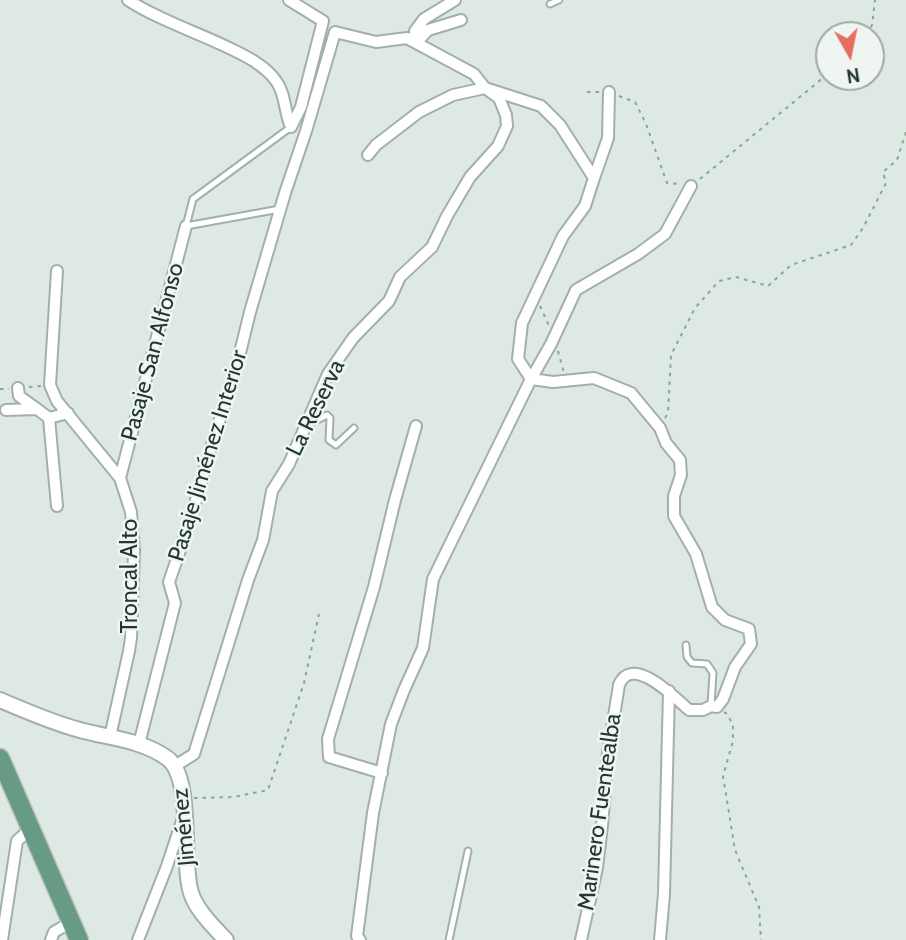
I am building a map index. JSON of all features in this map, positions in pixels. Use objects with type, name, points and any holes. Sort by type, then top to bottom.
[{"type":"main road","points":[[0,758],[79,940]]},
{"type":"street","points":[[128,0],[241,54],[264,68],[282,90],[285,112],[292,127]]},
{"type":"street","points":[[289,0],[323,21],[301,107],[292,127]]},
{"type":"street","points":[[416,43],[415,31],[424,19],[455,0]]},
{"type":"street","points":[[416,43],[428,30],[461,20]]},
{"type":"street","name":"Pasaje Jiménez Interior","points":[[139,744],[175,603],[169,582],[191,518],[280,209],[335,32],[376,42],[407,38],[416,43]]},
{"type":"street","points":[[416,43],[474,74],[485,88]]},
{"type":"street","points":[[368,155],[376,145],[419,112],[453,95],[485,88],[541,106],[560,125],[594,178]]},
{"type":"street","name":"La Reserva","points":[[175,766],[194,754],[263,540],[272,491],[289,464],[328,374],[353,338],[389,301],[400,277],[432,247],[470,177],[498,146],[507,126],[506,115],[499,98],[485,88]]},
{"type":"street","points":[[531,379],[519,359],[522,323],[564,236],[584,206],[608,138],[609,92]]},
{"type":"street","points":[[360,940],[357,936],[373,813],[391,724],[423,648],[433,579],[576,290],[638,254],[665,234],[691,186]]},
{"type":"street","name":"Pasaje San Alfonso","points":[[120,478],[186,226]]},
{"type":"street","name":"Troncal Alto","points":[[57,271],[50,385],[53,395],[120,478],[131,512],[134,534],[129,651],[110,737]]},
{"type":"street","points":[[531,379],[553,382],[594,378],[631,393],[660,428],[666,443],[680,460],[681,475],[674,496],[674,516],[696,554],[712,607],[725,620],[749,629],[751,644],[735,667],[723,699],[714,707],[689,710],[669,691]]},
{"type":"street","points":[[18,388],[19,396],[49,418],[57,506]]},
{"type":"street","points":[[6,410],[37,409]]},
{"type":"street","points":[[49,418],[68,414]]},
{"type":"street","points":[[382,774],[329,757],[328,739],[374,587],[416,426]]},
{"type":"street","name":"Marinero Fuentealba","points":[[581,940],[597,868],[608,753],[619,685],[622,677],[630,673],[639,674],[669,691]]},
{"type":"street","points":[[660,940],[664,894],[669,691]]},
{"type":"street","name":"Jiménez","points":[[0,700],[78,730],[139,744],[167,758],[175,766],[184,805],[188,878],[192,894],[226,940]]},
{"type":"street","points":[[138,940],[167,866],[184,805]]},
{"type":"street","points":[[2,940],[17,841],[30,829]]},
{"type":"street","points":[[51,940],[54,932],[71,922]]},
{"type":"lane","points":[[550,4],[559,0]]},
{"type":"lane","points":[[280,209],[186,226],[193,199],[292,127]]},
{"type":"lane","points":[[306,425],[327,415],[330,418],[329,440],[336,445],[354,428]]},
{"type":"lane","points":[[686,645],[687,657],[692,663],[707,664],[713,673],[714,707]]},
{"type":"lane","points":[[449,940],[468,851]]},
{"type":"path","points":[[872,21],[875,0]]},
{"type":"path","points":[[587,92],[609,92],[635,102],[646,124],[667,183],[691,186],[815,84]]},
{"type":"path","points":[[660,428],[668,413],[671,355],[695,308],[719,281],[736,277],[768,286],[791,264],[851,245],[886,183],[883,172],[897,160],[906,132]]},
{"type":"path","points":[[184,805],[268,790],[304,682],[319,614]]},
{"type":"path","points":[[714,707],[727,714],[733,725],[733,741],[723,776],[734,849],[759,907],[761,940]]}]
